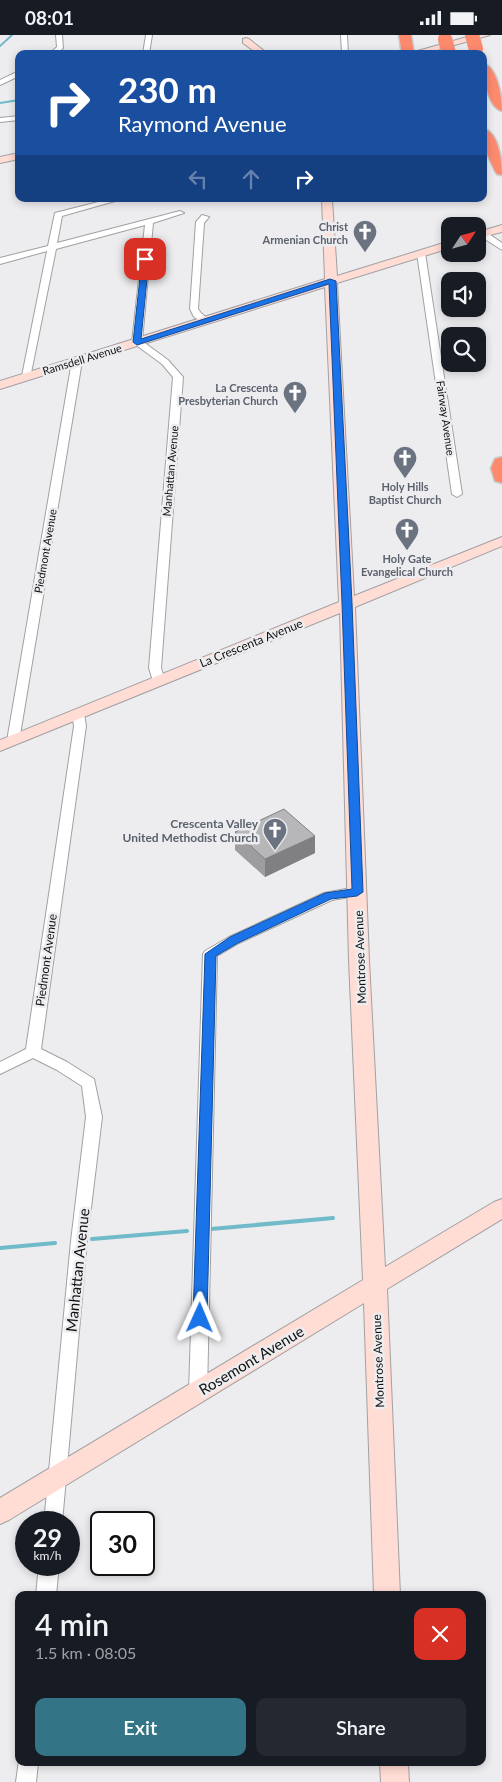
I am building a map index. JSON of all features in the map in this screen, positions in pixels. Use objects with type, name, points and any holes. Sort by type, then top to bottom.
[{"type":"highway","points":[[405,35],[409,50]]},
{"type":"highway","points":[[472,35],[477,50]]},
{"type":"highway","points":[[445,37],[448,50]]},
{"type":"highway","points":[[487,74],[502,107]]},
{"type":"highway","points":[[487,139],[502,171]]},
{"type":"highway","points":[[487,167],[497,185]]},
{"type":"highway","points":[[502,463],[500,468],[502,477]]},
{"type":"street","points":[[57,50],[60,48],[59,35]]},
{"type":"street","points":[[147,50],[149,35]]},
{"type":"street","points":[[344,35],[345,50]]},
{"type":"street","points":[[426,50],[485,35]]},
{"type":"street","points":[[247,38],[260,50]]},
{"type":"street","points":[[449,50],[496,38]]},
{"type":"street","points":[[0,83],[15,75]]},
{"type":"street","points":[[0,121],[15,119]]},
{"type":"street","points":[[1,159],[15,157]]},
{"type":"street","points":[[26,376],[58,215],[104,202]]},
{"type":"street","name":"Montrose Avenue","points":[[327,202],[347,603],[357,892],[388,1591]]},
{"type":"street","points":[[0,261],[180,213]]},
{"type":"street","points":[[205,217],[200,222],[194,309],[197,315],[206,321]]},
{"type":"street","points":[[137,342],[149,221]]},
{"type":"street","points":[[486,233],[502,228]]},
{"type":"street","points":[[486,238],[502,247]]},
{"type":"street","name":"Ramsdell Avenue","points":[[0,385],[441,247]]},
{"type":"street","name":"Fairway Avenue","points":[[421,253],[457,494]]},
{"type":"street","name":"Manhattan Avenue","points":[[137,342],[164,360],[174,369],[178,377],[155,668],[159,681]]},
{"type":"street","name":"Piedmont Avenue","points":[[6,744],[77,361]]},
{"type":"street","name":"La Crescenta Avenue","points":[[6,744],[502,541]]},
{"type":"street","name":"Piedmont Avenue","points":[[33,1052],[80,726],[78,714]]},
{"type":"street","points":[[198,1392],[210,954],[234,940],[329,896],[357,892]]},
{"type":"street","points":[[0,1068],[33,1052]]},
{"type":"street","name":"Manhattan Avenue","points":[[33,1052],[70,1070],[89,1083],[94,1117],[79,1241],[54,1511]]},
{"type":"street","name":"Rosemont Avenue","points":[[0,1512],[502,1207]]},
{"type":"street","points":[[46,1591],[48,1576]]},
{"type":"street","points":[[26,1782],[28,1766]]},
{"type":"street","points":[[394,1766],[395,1782]]},
{"type":"building","points":[[284,809],[315,836],[265,859],[235,832]]},
{"type":"waterway","points":[[0,46],[12,35]]},
{"type":"waterway","points":[[0,103],[15,101]]},
{"type":"waterway","points":[[211,1229],[333,1218]]},
{"type":"waterway","points":[[92,1239],[187,1231]]},
{"type":"waterway","points":[[0,1248],[55,1243]]},
{"type":"place","name":"Christ Armenian Church","points":[[365,253]]},
{"type":"place","name":"La Crescenta Presbyterian Church","points":[[295,414]]},
{"type":"place","name":"Holy Hills Baptist Church","points":[[405,479]]},
{"type":"place","name":"Holy Gate Evangelical Church","points":[[407,551]]},
{"type":"place","name":"Crescenta Valley United Methodist Church","points":[[275,851]]},
{"type":"route","points":[[145,259],[137,342],[332,281],[347,603],[357,892],[329,896],[234,940],[210,954],[200,1318]]}]
